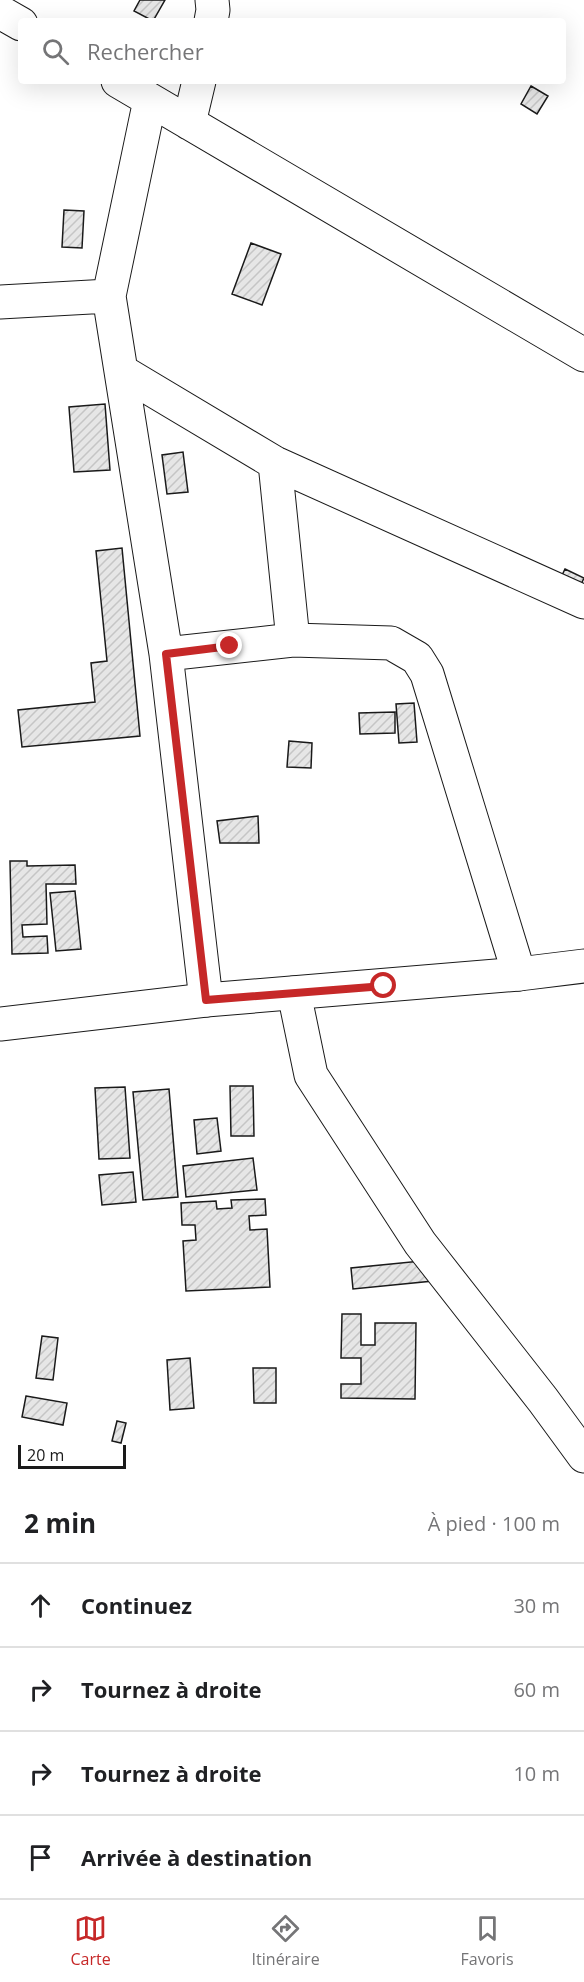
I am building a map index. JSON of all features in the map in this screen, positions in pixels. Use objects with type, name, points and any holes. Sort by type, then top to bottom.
[{"type":"street","points":[[211,18],[212,0]]},
{"type":"street","points":[[0,12],[18,22]]},
{"type":"street","points":[[123,84],[581,347]]},
{"type":"street","points":[[189,123],[198,84]]},
{"type":"street","points":[[150,100],[110,296],[166,654],[206,1000]]},
{"type":"street","points":[[0,302],[110,296]]},
{"type":"street","points":[[121,371],[275,463],[584,602]]},
{"type":"street","points":[[275,463],[293,640]]},
{"type":"street","points":[[166,654],[293,640],[391,643],[417,658],[427,675],[519,974]]},
{"type":"street","points":[[0,1024],[206,1000],[519,974],[584,966]]},
{"type":"street","points":[[294,993],[311,1075],[420,1243],[584,1456]]},
{"type":"building","points":[[140,0],[165,0],[155,18],[147,18],[134,11]]},
{"type":"building","points":[[531,86],[548,96],[537,114],[521,104]]},
{"type":"building","points":[[64,210],[84,211],[82,248],[62,247]]},
{"type":"building","points":[[251,243],[281,254],[262,305],[232,294]]},
{"type":"building","points":[[105,404],[110,470],[74,472],[69,407]]},
{"type":"building","points":[[183,452],[188,492],[167,494],[162,455]]},
{"type":"building","points":[[122,548],[140,736],[22,747],[18,710],[95,702],[91,663],[107,661],[96,551]]},
{"type":"building","points":[[565,569],[584,578],[576,595],[557,586]]},
{"type":"building","points":[[414,703],[417,742],[399,743],[396,704]]},
{"type":"building","points":[[395,712],[395,733],[360,734],[359,713]]},
{"type":"building","points":[[289,741],[312,743],[311,768],[287,767]]},
{"type":"building","points":[[258,816],[259,843],[220,843],[217,821]]},
{"type":"building","points":[[10,861],[27,861],[27,866],[75,865],[76,884],[46,884],[47,924],[22,925],[23,937],[47,936],[48,953],[12,954]]},
{"type":"building","points":[[75,891],[81,949],[56,951],[50,893]]},
{"type":"building","points":[[230,1086],[253,1086],[254,1136],[231,1136]]},
{"type":"building","points":[[125,1087],[130,1158],[99,1159],[95,1088]]},
{"type":"building","points":[[169,1089],[178,1197],[143,1200],[133,1092]]},
{"type":"building","points":[[217,1118],[221,1151],[197,1154],[194,1120]]},
{"type":"building","points":[[253,1158],[257,1190],[186,1197],[183,1166]]},
{"type":"building","points":[[133,1172],[136,1202],[102,1205],[99,1175]]},
{"type":"building","points":[[265,1199],[266,1215],[249,1216],[250,1230],[267,1229],[270,1287],[186,1291],[183,1241],[196,1240],[195,1225],[182,1225],[181,1203],[216,1201],[217,1209],[232,1208],[231,1200]]},
{"type":"building","points":[[431,1260],[433,1281],[353,1289],[351,1268]]},
{"type":"building","points":[[342,1314],[361,1314],[361,1345],[375,1345],[375,1323],[416,1323],[415,1399],[341,1398],[341,1384],[361,1384],[361,1358],[341,1358]]},
{"type":"building","points":[[42,1336],[58,1338],[53,1380],[36,1378]]},
{"type":"building","points":[[190,1358],[194,1408],[170,1410],[167,1360]]},
{"type":"building","points":[[253,1368],[276,1368],[276,1403],[254,1403]]},
{"type":"building","points":[[26,1396],[67,1403],[63,1425],[22,1417]]},
{"type":"building","points":[[117,1421],[126,1423],[121,1443],[112,1441]]},
{"type":"route","points":[[230,646],[166,654],[206,1000],[384,986]]}]
